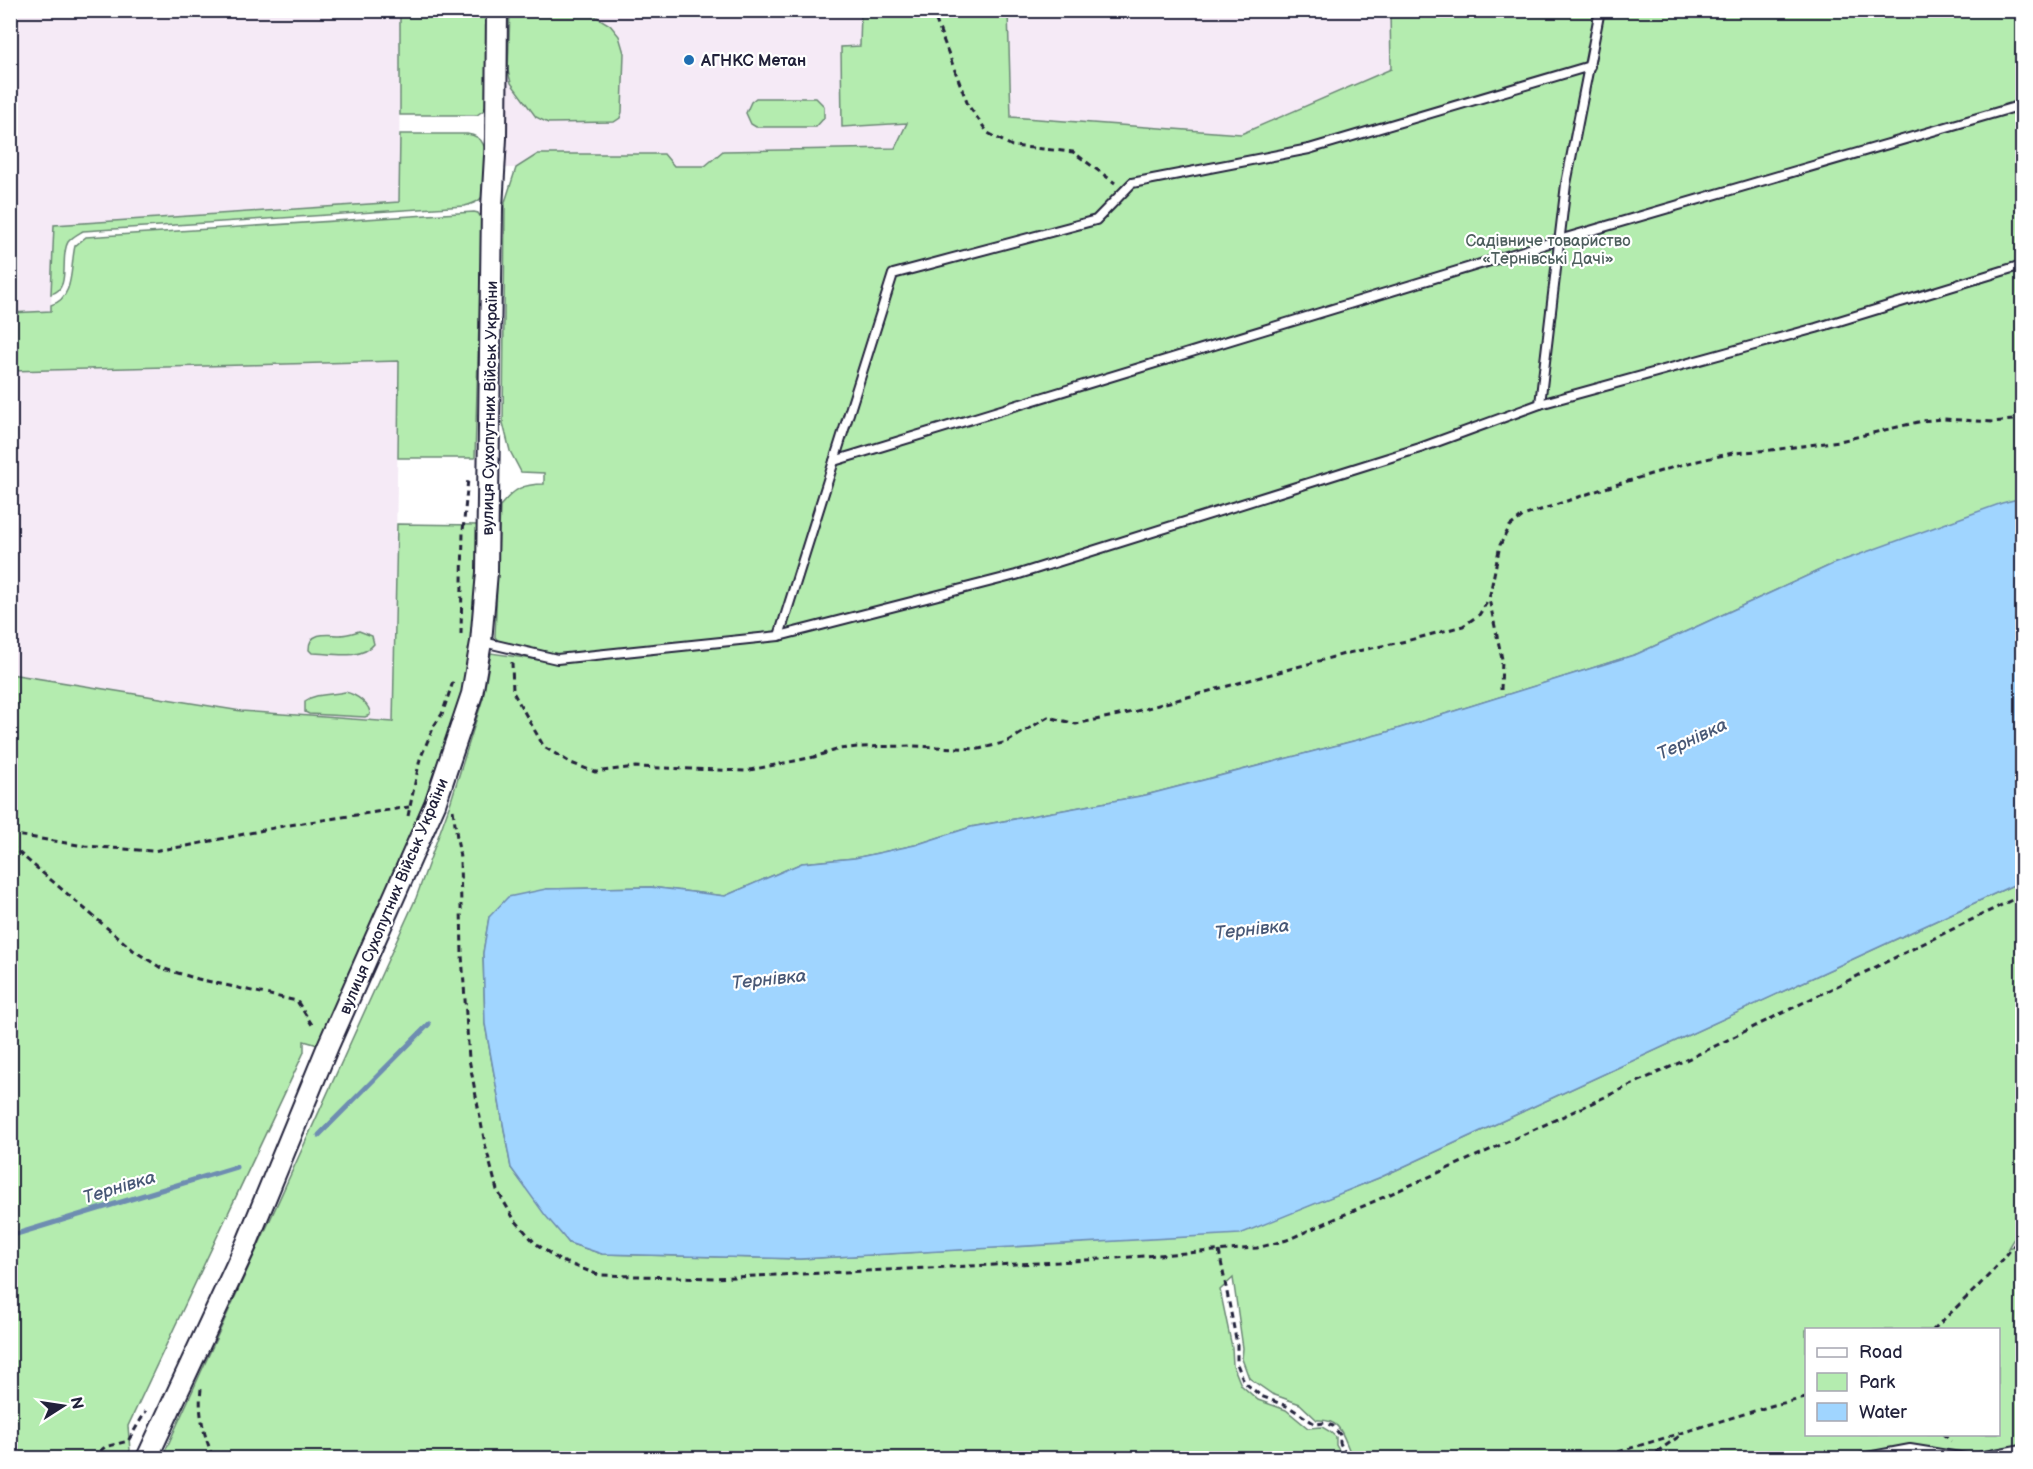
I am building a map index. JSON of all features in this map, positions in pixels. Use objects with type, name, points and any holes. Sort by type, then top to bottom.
[{"type":"street","name":"вулиця Сухопутних Військ України","points":[[147,1458],[246,1245],[328,1046],[443,803],[472,694],[482,642],[487,572],[497,10]]},
{"type":"lane","points":[[1540,404],[1566,184],[1600,10]]},
{"type":"lane","points":[[779,636],[893,274],[1096,220],[1131,183],[1309,148],[1590,66]]},
{"type":"lane","points":[[834,461],[1559,240],[2022,105]]},
{"type":"lane","points":[[482,642],[557,659],[779,636],[1016,575],[1420,448],[1540,404],[1816,328],[2022,265]]},
{"type":"lane","points":[[1862,1458],[1910,1449],[1966,1458]]},
{"type":"lane","points":[[1974,1458],[2022,1449]]},
{"type":"path","points":[[932,10],[968,105],[988,134],[1012,146],[1073,152],[1125,190]]},
{"type":"path","points":[[512,650],[513,692],[544,747],[571,763],[595,772],[635,767],[745,771],[848,748],[912,746],[979,749],[1007,742],[1048,717],[1076,724],[1133,712],[1348,653],[1463,626],[1479,615],[1489,599],[1500,545],[1510,526],[1522,516],[1602,489],[1684,464],[1732,453],[1840,441],[1922,421],[1943,419],[1993,422],[2022,419]]},
{"type":"path","points":[[460,640],[463,531],[468,471]]},
{"type":"path","points":[[1489,599],[1503,659],[1501,690]]},
{"type":"path","points":[[407,824],[420,759],[434,726],[442,714],[456,672]]},
{"type":"path","points":[[10,834],[85,846],[152,851],[283,826],[443,803],[460,858],[462,955],[469,1059],[485,1144],[497,1190],[513,1219],[535,1243],[559,1260],[599,1275],[714,1278],[1058,1262],[1257,1248],[1287,1240],[1705,1051],[2022,896]]},
{"type":"path","points":[[10,845],[109,927],[133,950],[161,968],[198,979],[297,1001],[320,1039],[328,1046]]},
{"type":"path","points":[[1934,1328],[2002,1261],[2022,1233]]},
{"type":"path","points":[[1219,1251],[1237,1344],[1239,1374],[1244,1382],[1261,1396],[1289,1407],[1316,1424],[1333,1425],[1340,1435],[1340,1443],[1348,1458]]},
{"type":"path","points":[[189,1368],[201,1386],[199,1407],[203,1432],[213,1458]]},
{"type":"path","points":[[1598,1458],[1774,1405],[1805,1398]]},
{"type":"path","points":[[92,1458],[105,1447],[128,1441],[152,1405]]},
{"type":"path","points":[[1648,1458],[1685,1432]]},
{"type":"shaded area","points":[[10,11],[400,11],[399,202],[54,225],[51,311],[11,317]]},
{"type":"shaded area","points":[[510,11],[908,11],[907,124],[887,164],[506,168]]},
{"type":"shaded area","points":[[1008,11],[1390,11],[1391,69],[1241,134],[1010,117]]},
{"type":"shaded area","points":[[399,361],[393,722],[241,711],[11,674],[10,371]]},
{"type":"green space","points":[[400,11],[487,11],[487,103],[484,110],[477,115],[400,115]]},
{"type":"green space","points":[[510,11],[587,11],[610,25],[619,36],[624,53],[620,118],[614,122],[548,123],[536,117],[511,83],[508,71]]},
{"type":"green space","name":"Садівниче товариство «Тернівські Дачі»","points":[[861,11],[1008,11],[1011,117],[1241,134],[1391,69],[1390,11],[2022,11],[2022,499],[1833,564],[1637,654],[1384,733],[1146,795],[971,827],[915,845],[855,858],[802,863],[725,896],[650,887],[546,889],[489,917],[483,953],[485,1024],[511,1168],[569,1243],[602,1254],[800,1259],[1240,1233],[1381,1177],[2022,881],[2022,1225],[2008,1248],[2022,1243],[2022,1458],[162,1458],[416,898],[450,804],[483,698],[491,653],[554,662],[553,654],[499,642],[495,637],[500,506],[519,489],[544,484],[544,473],[521,472],[510,451],[503,423],[505,202],[516,168],[538,154],[664,154],[674,166],[705,166],[723,151],[895,148],[907,123],[842,127],[841,47],[860,46]],"holes":[[[1233,1278],[1243,1348],[1242,1359],[1249,1378],[1272,1394],[1300,1404],[1317,1420],[1325,1420],[1336,1425],[1350,1452],[1341,1454],[1336,1445],[1336,1437],[1329,1431],[1322,1427],[1308,1428],[1286,1410],[1258,1400],[1241,1385],[1233,1365],[1232,1347],[1220,1290]]]},
{"type":"green space","points":[[756,98],[816,98],[824,106],[824,118],[816,127],[756,127],[751,124],[746,113],[751,102]]},
{"type":"green space","points":[[400,134],[467,134],[478,138],[485,148],[486,162],[486,179],[482,197],[465,206],[83,231],[68,242],[61,286],[51,294],[54,225],[399,202]]},
{"type":"green space","points":[[478,213],[482,219],[475,458],[398,458],[399,361],[11,371],[10,313],[51,311],[51,305],[59,301],[68,289],[75,246],[86,237]]},
{"type":"green space","points":[[397,524],[479,525],[480,554],[475,640],[463,692],[432,783],[318,1045],[304,1041],[304,1052],[128,1426],[130,1450],[126,1458],[11,1458],[10,674],[241,711],[393,722]]},
{"type":"green space","points":[[359,631],[372,636],[374,644],[361,653],[336,655],[312,653],[309,650],[311,640],[319,635],[344,635]]},
{"type":"green space","points":[[345,692],[362,700],[368,707],[370,715],[365,717],[305,712],[305,701],[309,698]]},
{"type":"water","points":[[2022,498],[2022,881],[1381,1177],[1240,1234],[800,1259],[602,1254],[569,1243],[545,1215],[511,1168],[485,1024],[483,953],[489,917],[508,897],[546,889],[650,887],[725,896],[802,863],[855,858],[915,845],[971,827],[1146,795],[1384,733],[1637,654],[1833,564],[2002,503]]},
{"type":"waterway","name":"Тернівка","points":[[319,1135],[429,1024]]},
{"type":"waterway","name":"Тернівка","points":[[10,1236],[236,1167]]},
{"type":"place","name":"АГНКС Метан","points":[[689,60]]}]
